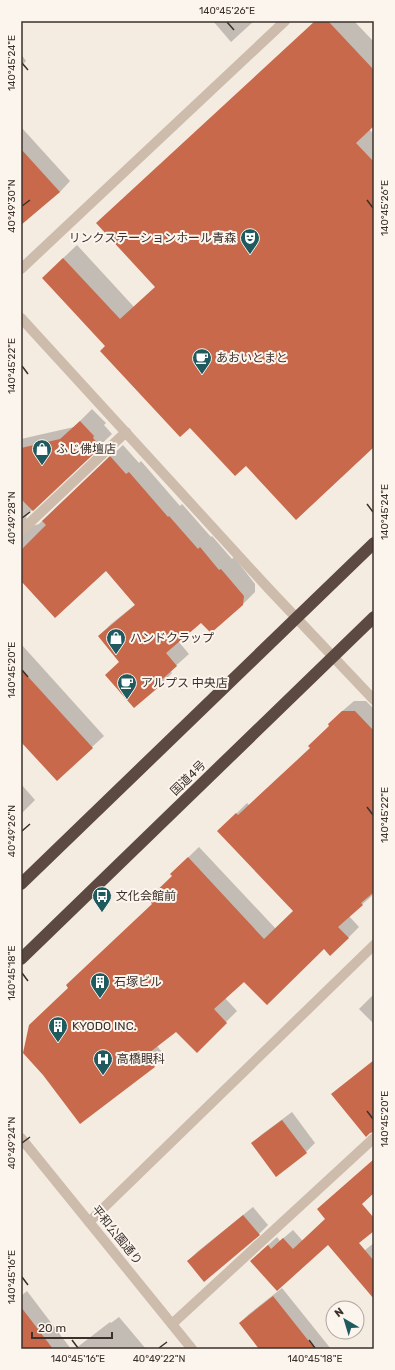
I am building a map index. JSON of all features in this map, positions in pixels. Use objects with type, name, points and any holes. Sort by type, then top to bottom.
[{"type":"highway","points":[[21,884],[374,543]]},
{"type":"highway","name":"国道4号","points":[[21,959],[374,617]]},
{"type":"street","points":[[21,269],[285,21]]},
{"type":"street","points":[[22,320],[374,700]]},
{"type":"street","points":[[21,531],[126,432]]},
{"type":"street","points":[[89,1222],[374,945]]},
{"type":"street","name":"平和公園通り","points":[[21,1138],[192,1349]]},
{"type":"street","points":[[172,1324],[374,1138]]},
{"type":"building","name":"リンクステーションホール青森","points":[[315,21],[328,21],[374,70],[374,126],[356,143],[374,162],[374,447],[296,520],[246,466],[235,476],[190,428],[180,437],[100,351],[105,346],[42,278],[63,258],[120,319],[155,287],[96,223]]},
{"type":"building","points":[[21,149],[60,192],[21,225]]},
{"type":"building","points":[[80,421],[94,436],[93,438],[101,447],[33,511],[21,499],[21,448],[60,439]]},
{"type":"building","points":[[110,456],[126,474],[129,472],[168,517],[169,516],[198,549],[200,547],[219,570],[221,569],[244,596],[243,605],[211,633],[201,623],[166,653],[177,666],[158,683],[160,686],[134,708],[105,675],[119,662],[98,636],[135,605],[106,571],[55,618],[21,581],[21,550],[46,525],[42,521]]},
{"type":"building","points":[[21,669],[93,748],[57,781],[21,742]]},
{"type":"building","points":[[342,711],[355,711],[374,731],[374,892],[361,903],[363,905],[338,927],[349,938],[330,956],[324,949],[267,1005],[244,982],[214,1009],[227,1023],[197,1053],[176,1032],[145,1056],[155,1067],[80,1124],[43,1075],[23,1053],[29,1025],[68,988],[66,985],[152,904],[148,899],[172,876],[170,874],[188,857],[264,939],[293,911],[217,831],[236,813],[238,815],[310,748],[308,746]]},
{"type":"building","points":[[374,1060],[374,1132],[370,1133],[366,1137],[331,1094]]},
{"type":"building","points":[[282,1120],[307,1153],[276,1177],[251,1143]]},
{"type":"building","points":[[374,1159],[374,1193],[362,1204],[374,1218],[374,1231],[359,1243],[374,1261],[374,1299],[328,1245],[277,1291],[250,1261],[268,1245],[271,1249],[283,1238],[293,1249],[325,1219],[317,1209]]},
{"type":"building","points":[[243,1215],[260,1235],[204,1282],[187,1261]]},
{"type":"building","points":[[273,1296],[315,1349],[259,1349],[239,1323]]},
{"type":"building","points":[[21,1307],[53,1349],[21,1349]]},
{"type":"place","name":"リンクステーションホール青森","points":[[250,255]]},
{"type":"place","name":"あおいとまと","points":[[202,375]]},
{"type":"place","name":"ふじ佛壇店","points":[[42,466]]},
{"type":"place","name":"ハンドクラップ","points":[[116,655]]},
{"type":"place","name":"アルプス 中央店","points":[[127,700]]},
{"type":"place","name":"文化会館前","points":[[102,913]]},
{"type":"place","name":"石塚ビル","points":[[100,999]]},
{"type":"place","name":"KYODO INC.","points":[[58,1043]]},
{"type":"place","name":"高橋眼科","points":[[103,1076]]}]
